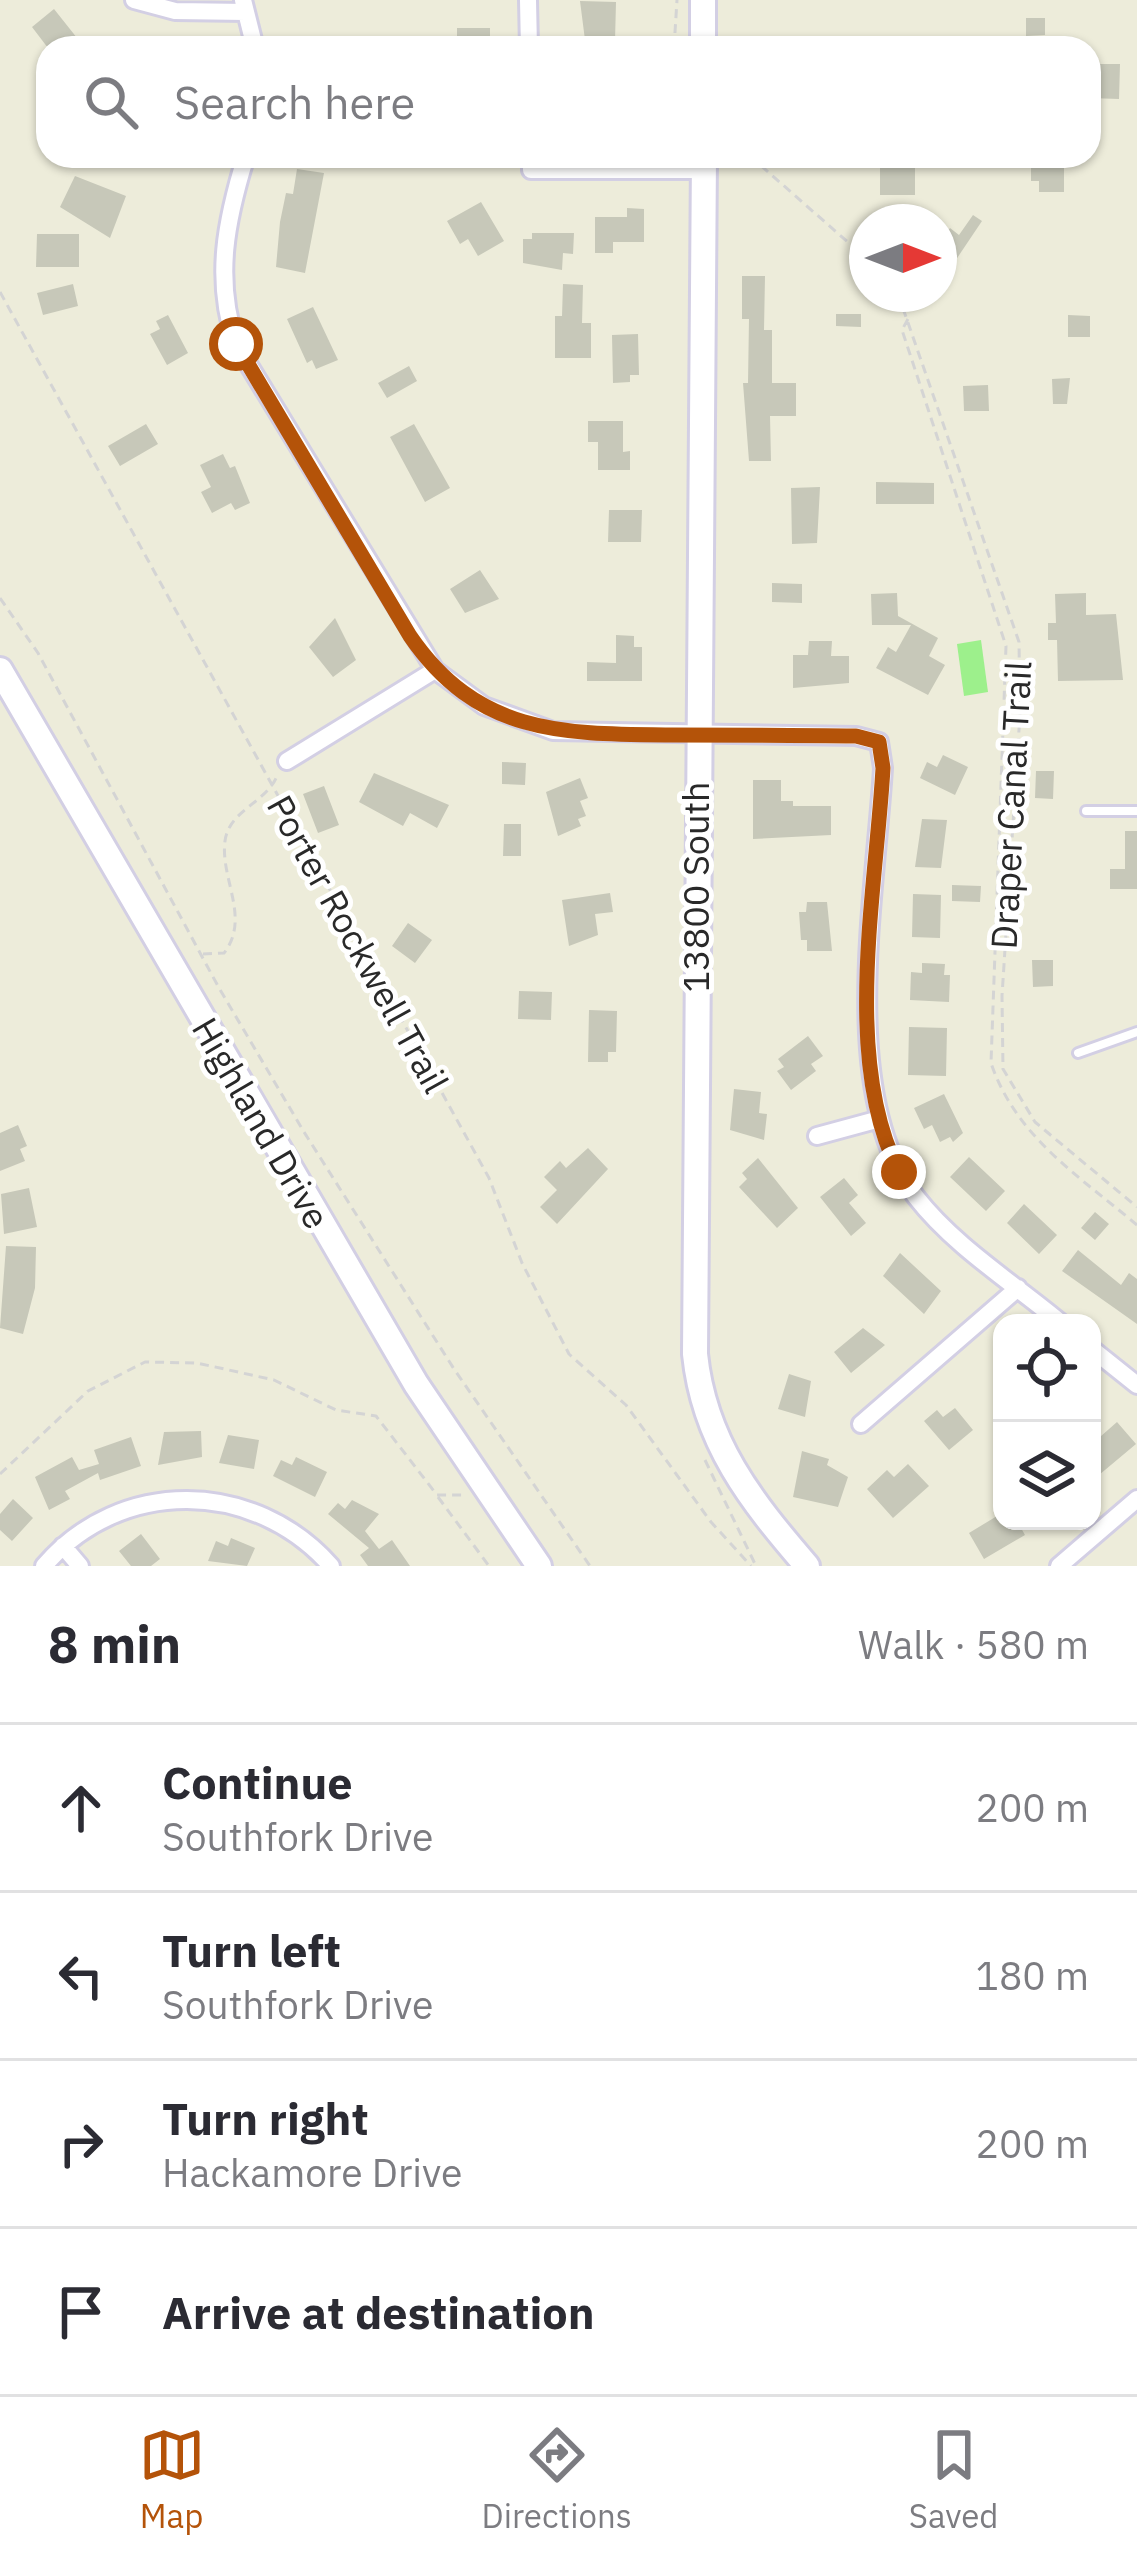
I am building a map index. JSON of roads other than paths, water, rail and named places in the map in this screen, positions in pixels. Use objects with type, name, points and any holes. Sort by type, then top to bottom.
[{"type":"main road","points":[[703,0],[704,36]]},
{"type":"main road","name":"13800 South","points":[[704,168],[694,1337],[703,1402],[744,1490],[807,1566]]},
{"type":"main road","name":"Highland Drive","points":[[0,670],[416,1384],[539,1566]]},
{"type":"street","points":[[134,0],[217,15],[245,6],[252,36]]},
{"type":"street","points":[[528,0],[529,36]]},
{"type":"street","points":[[243,168],[223,259],[225,300],[236,344],[435,670],[484,706],[535,727],[572,734],[856,736],[879,742],[883,768],[867,1051],[876,1120],[919,1201],[1050,1314]]},
{"type":"street","points":[[531,168],[580,168]]},
{"type":"street","points":[[287,761],[435,670]]},
{"type":"street","points":[[818,1136],[876,1120]]},
{"type":"street","points":[[861,1424],[1018,1288]]},
{"type":"street","points":[[1101,1355],[1137,1385]]},
{"type":"street","points":[[44,1566],[63,1546],[128,1509],[199,1499],[249,1509],[278,1522],[331,1566]]},
{"type":"street","points":[[1059,1566],[1137,1499]]},
{"type":"street","points":[[63,1546],[80,1566]]},
{"type":"lane","points":[[1086,811],[1137,811]]},
{"type":"lane","points":[[1078,1053],[1137,1032]]}]
